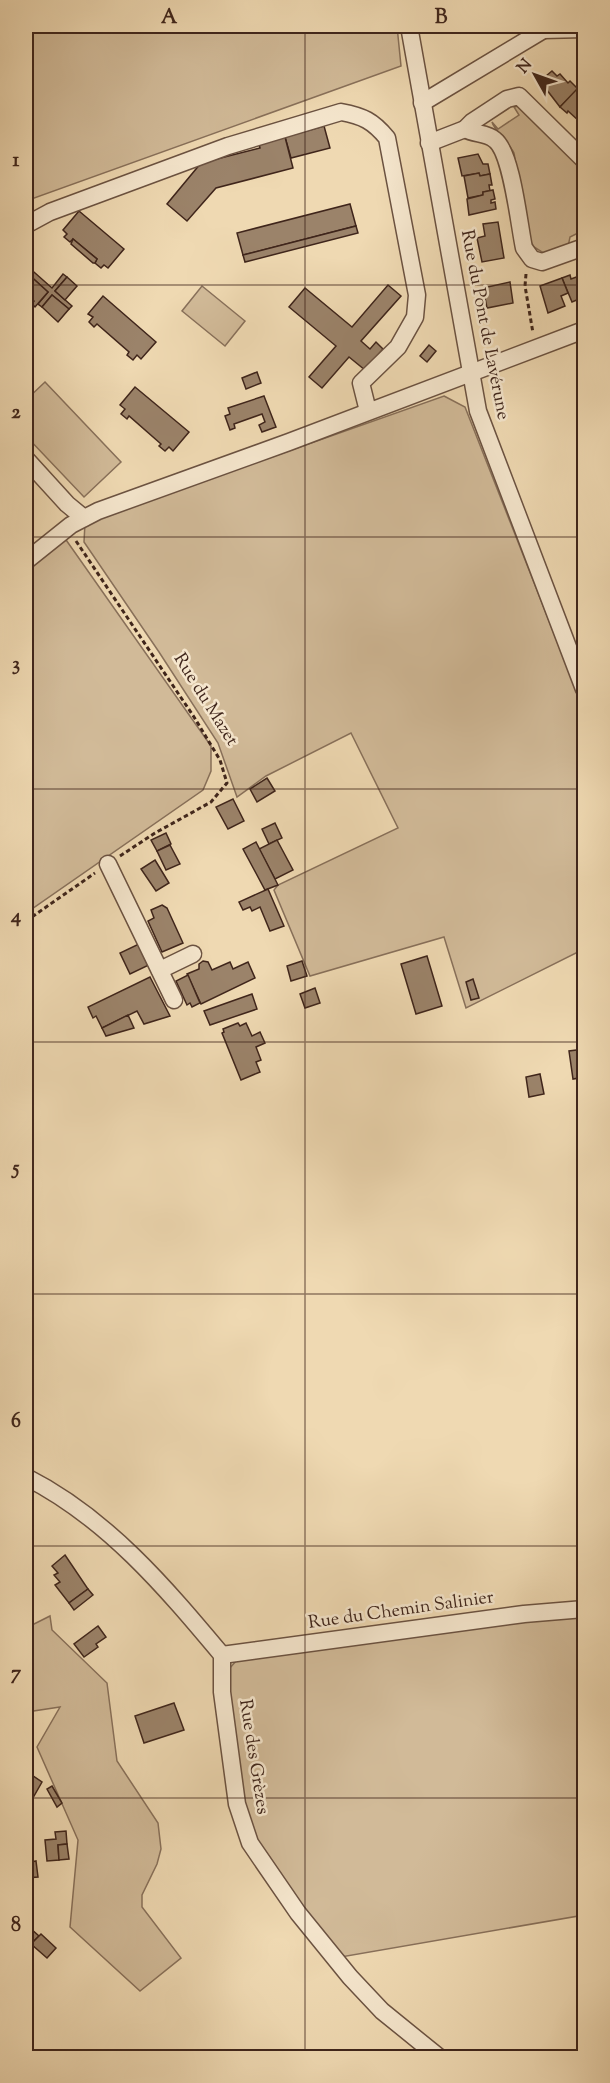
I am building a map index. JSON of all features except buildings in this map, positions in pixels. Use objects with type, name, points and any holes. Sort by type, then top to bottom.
[{"type":"street","name":"Rue du Pont de Lavérune","points":[[409,26],[478,411],[585,689]]},
{"type":"street","points":[[422,103],[544,27],[585,29]]},
{"type":"street","points":[[429,142],[465,129],[507,99],[519,96],[585,160]]},
{"type":"street","points":[[26,225],[50,212],[228,146],[342,112],[357,115],[375,124],[387,138],[417,295],[415,317],[398,347],[361,383],[368,411]]},
{"type":"street","points":[[465,129],[494,138],[505,151],[524,248],[531,259],[542,262],[585,247]]},
{"type":"street","points":[[26,561],[77,522],[98,511],[585,330]]},
{"type":"street","points":[[26,459],[67,504],[77,522]]},
{"type":"street","points":[[108,864],[174,1000]]},
{"type":"street","points":[[160,970],[193,954]]},
{"type":"street","points":[[26,1477],[47,1488],[97,1522],[142,1564],[222,1655]]},
{"type":"street","name":"Rue du Chemin Salinier","points":[[222,1655],[524,1614],[585,1609]]},
{"type":"street","name":"Rue des Grèzes","points":[[222,1655],[222,1692],[237,1804],[250,1842],[298,1913],[350,1977],[382,2011],[440,2058]]},
{"type":"path","points":[[531,259],[525,277],[525,286],[538,348]]},
{"type":"path","name":"Rue du Mazet","points":[[26,921],[155,833],[211,802],[227,783],[220,760],[194,717],[76,541],[77,522]]},
{"type":"shaded area","points":[[26,26],[397,26],[401,66],[26,201]]},
{"type":"shaded area","points":[[521,106],[584,170],[584,230],[570,237],[568,247],[545,254],[534,247],[529,239],[514,153],[492,122],[498,129],[519,115],[514,107]]},
{"type":"shaded area","points":[[202,286],[245,321],[225,346],[182,311]]},
{"type":"shaded area","points":[[45,382],[121,462],[84,497],[26,436],[26,400]]},
{"type":"shaded area","points":[[444,396],[465,407],[584,710],[584,949],[466,1008],[444,937],[310,976],[274,890],[278,885],[398,828],[351,733],[266,776],[237,797],[218,743],[84,542],[85,523]]},
{"type":"shaded area","points":[[64,537],[211,746],[211,771],[203,790],[26,913],[26,568]]},
{"type":"shaded area","points":[[584,1613],[584,1915],[341,1957],[279,1881],[255,1840],[244,1809],[225,1679],[229,1669],[237,1660]]},
{"type":"shaded area","points":[[50,1616],[52,1630],[107,1683],[117,1761],[158,1823],[161,1849],[157,1864],[142,1895],[142,1907],[181,1958],[140,1991],[70,1927],[78,1840],[37,1747],[60,1707],[27,1712],[26,1715],[26,1628]]}]
